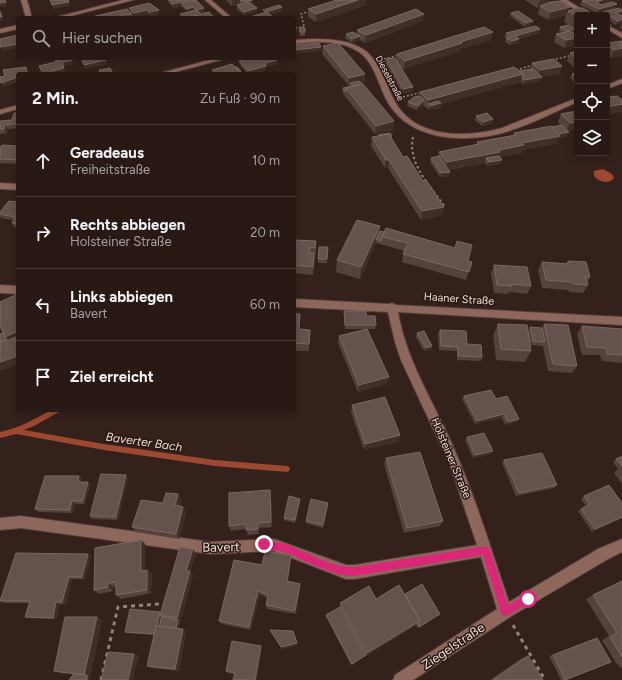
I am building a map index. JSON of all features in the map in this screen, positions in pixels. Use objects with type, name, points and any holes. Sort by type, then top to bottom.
[{"type":"street","points":[[24,0],[28,16]]},
{"type":"street","points":[[64,16],[130,0]]},
{"type":"street","points":[[208,0],[227,16]]},
{"type":"street","points":[[563,0],[583,12]]},
{"type":"street","points":[[0,32],[16,28]]},
{"type":"street","points":[[610,29],[622,36]]},
{"type":"street","name":"Dieselstraße","points":[[296,42],[308,40],[323,41],[350,46],[365,53],[369,58],[393,106],[400,115],[411,124],[439,133],[463,136],[493,134],[574,101]]},
{"type":"street","points":[[168,72],[217,60]]},
{"type":"street","points":[[193,66],[194,72]]},
{"type":"street","points":[[610,86],[622,81]]},
{"type":"street","points":[[0,112],[16,108]]},
{"type":"street","points":[[0,186],[16,187]]},
{"type":"street","points":[[0,289],[16,290]]},
{"type":"street","name":"Haaner Straße","points":[[296,302],[622,321]]},
{"type":"street","name":"Holsteiner Straße","points":[[392,307],[398,340],[447,446],[463,485],[486,550],[505,612]]},
{"type":"street","name":"Bavert","points":[[0,524],[21,522],[211,548],[226,549],[264,544],[274,545],[346,572],[355,572],[486,550]]},
{"type":"street","name":"Ziegelstraße","points":[[400,680],[505,612],[603,554],[622,546]]},
{"type":"path","points":[[308,40],[301,14],[314,10]]},
{"type":"path","points":[[392,57],[399,55]]},
{"type":"path","points":[[549,61],[574,55]]},
{"type":"path","points":[[514,70],[535,65]]},
{"type":"path","points":[[404,96],[426,91]]},
{"type":"path","points":[[415,134],[410,142],[412,158],[445,207]]},
{"type":"path","points":[[101,680],[118,607],[159,604]]},
{"type":"path","points":[[505,612],[544,680]]},
{"type":"shaded area","points":[[603,169],[612,174],[614,178],[612,180],[604,182],[594,176],[594,171]]},
{"type":"building","points":[[0,0],[5,0],[6,2],[0,3]]},
{"type":"building","points":[[50,0],[68,0],[69,2],[52,5]]},
{"type":"building","points":[[169,0],[196,0],[204,8],[196,10],[193,7],[187,9],[181,2],[173,4]]},
{"type":"building","points":[[240,0],[252,0],[243,2]]},
{"type":"building","points":[[337,0],[358,0],[316,14],[308,9]]},
{"type":"building","points":[[602,0],[596,2],[601,5],[613,2],[617,4],[599,9],[582,1]]},
{"type":"building","points":[[560,1],[570,7],[550,12],[540,6],[551,2]]},
{"type":"building","points":[[249,2],[257,8],[244,12],[237,5]]},
{"type":"building","points":[[149,3],[159,10],[150,12],[147,10],[134,13],[129,8]]},
{"type":"building","points":[[279,5],[282,7],[266,12],[263,10]]},
{"type":"building","points":[[583,8],[590,12],[574,12],[574,14],[568,11]]},
{"type":"building","points":[[619,8],[622,11],[615,13],[622,16],[622,19],[618,21],[610,16],[610,12],[603,12]]},
{"type":"building","points":[[127,9],[132,14],[121,15],[122,16],[96,16]]},
{"type":"building","points":[[416,9],[424,14],[366,35],[357,30]]},
{"type":"building","points":[[197,10],[201,14],[209,12],[213,16],[182,16],[180,14]]},
{"type":"building","points":[[518,11],[533,21],[526,23],[511,13]]},
{"type":"building","points":[[267,12],[272,16],[253,16]]},
{"type":"building","points":[[568,25],[574,29],[566,31],[560,27]]},
{"type":"building","points":[[536,26],[540,29],[515,36],[519,39],[512,41],[506,38],[511,37],[506,33]]},
{"type":"building","points":[[299,27],[304,27],[305,32],[300,32]]},
{"type":"building","points":[[484,27],[493,32],[405,61],[397,54]]},
{"type":"building","points":[[571,31],[574,33],[574,39],[566,40],[556,34]]},
{"type":"building","points":[[353,32],[360,36],[352,39],[346,34]]},
{"type":"building","points":[[16,35],[16,44],[0,47],[0,39]]},
{"type":"building","points":[[622,41],[622,48],[614,50],[610,47],[610,43]]},
{"type":"building","points":[[319,43],[321,47],[296,50],[296,45]]},
{"type":"building","points":[[338,43],[365,74],[349,78],[323,46]]},
{"type":"building","points":[[395,58],[413,87],[403,89],[386,59]]},
{"type":"building","points":[[554,59],[562,66],[540,70],[532,63]]},
{"type":"building","points":[[72,60],[62,62],[64,68],[53,72],[42,72],[39,66],[56,62],[55,61]]},
{"type":"building","points":[[82,60],[106,60],[84,65]]},
{"type":"building","points":[[277,60],[265,63],[266,66],[248,71],[239,61]]},
{"type":"building","points":[[232,64],[239,72],[214,72],[212,70]]},
{"type":"building","points":[[26,67],[27,72],[16,72],[16,78],[1,83],[0,77],[5,76],[3,70]]},
{"type":"building","points":[[235,67],[237,67],[241,71],[239,72]]},
{"type":"building","points":[[514,67],[523,74],[428,100],[420,92]]},
{"type":"building","points":[[110,68],[112,72],[100,72],[99,70]]},
{"type":"building","points":[[533,69],[542,77],[524,80],[522,78],[523,74],[519,71]]},
{"type":"building","points":[[359,81],[362,84],[346,88],[346,92],[343,88],[353,86],[350,83]]},
{"type":"building","points":[[363,84],[394,121],[376,126],[346,88]]},
{"type":"building","points":[[419,96],[424,100],[418,106],[408,102],[414,97]]},
{"type":"building","points":[[617,96],[622,100],[622,104],[610,106],[610,97]]},
{"type":"building","points":[[438,101],[441,103],[430,106],[428,104]]},
{"type":"building","points":[[574,112],[574,122],[570,123],[561,114]]},
{"type":"building","points":[[14,113],[16,113],[16,123],[5,125],[4,129],[0,129],[0,121],[12,120]]},
{"type":"building","points":[[487,113],[493,119],[483,122],[476,116]]},
{"type":"building","points":[[562,125],[569,132],[558,134],[552,127]]},
{"type":"building","points":[[551,126],[560,136],[522,143],[524,145],[499,150],[500,152],[447,162],[439,152],[479,144],[477,142],[516,135],[514,133]]},
{"type":"building","points":[[390,133],[392,136],[390,137],[389,134],[378,135]]},
{"type":"building","points":[[389,134],[403,157],[407,156],[423,181],[426,180],[444,207],[422,211],[389,160],[386,160],[372,137]]},
{"type":"building","points":[[2,145],[16,146],[16,160],[0,159],[0,148]]},
{"type":"building","points":[[439,156],[450,172],[441,173],[431,158]]},
{"type":"building","points":[[499,156],[502,160],[489,162],[486,158]]},
{"type":"building","points":[[9,201],[16,202],[16,224],[12,223],[15,217],[0,214]]},
{"type":"building","points":[[357,220],[380,226],[361,267],[337,260]]},
{"type":"building","points":[[386,228],[455,248],[457,241],[472,245],[468,261],[472,262],[469,272],[403,254],[408,243],[382,237]]},
{"type":"building","points":[[380,231],[384,232],[381,241],[376,239]]},
{"type":"building","points":[[296,240],[316,241],[315,248],[310,247],[309,253],[314,253],[313,267],[296,265]]},
{"type":"building","points":[[319,247],[328,247],[327,259],[318,259]]},
{"type":"building","points":[[568,261],[586,262],[590,277],[585,277],[588,285],[574,284],[573,282],[546,280],[542,262],[568,264]]},
{"type":"building","points":[[494,265],[527,267],[531,286],[511,284],[512,286],[497,285]]},
{"type":"building","points":[[16,295],[16,332],[5,337],[0,326],[0,302]]},
{"type":"building","points":[[344,311],[366,311],[366,316],[375,316],[376,325],[345,325]]},
{"type":"building","points":[[296,314],[300,314],[299,329],[310,330],[309,344],[296,343]]},
{"type":"building","points":[[498,324],[527,325],[531,351],[501,349]]},
{"type":"building","points":[[544,324],[568,325],[577,366],[553,364]]},
{"type":"building","points":[[582,326],[622,329],[622,355],[607,354],[606,348],[587,347]]},
{"type":"building","points":[[530,327],[542,328],[545,342],[533,341]]},
{"type":"building","points":[[367,329],[389,377],[359,385],[339,336]]},
{"type":"building","points":[[440,330],[466,331],[467,344],[481,345],[482,357],[458,356],[458,347],[441,346]]},
{"type":"building","points":[[424,331],[432,346],[426,348],[417,333]]},
{"type":"building","points":[[3,333],[7,340],[0,342],[0,334]]},
{"type":"building","points":[[16,337],[16,357],[0,362],[0,342]]},
{"type":"building","points":[[491,390],[496,399],[507,396],[519,419],[508,422],[504,414],[477,421],[464,396]]},
{"type":"building","points":[[385,397],[400,435],[365,444],[352,405]]},
{"type":"building","points":[[484,433],[493,451],[475,455],[467,437]]},
{"type":"building","points":[[420,452],[443,521],[407,528],[386,458]]},
{"type":"building","points":[[542,453],[557,485],[519,493],[504,460]]},
{"type":"building","points":[[622,456],[622,466],[616,459]]},
{"type":"building","points":[[101,474],[126,475],[116,517],[90,516]]},
{"type":"building","points":[[45,476],[79,476],[78,482],[88,482],[83,501],[72,501],[70,510],[35,509]]},
{"type":"building","points":[[609,485],[622,503],[622,517],[595,529],[581,509],[590,504],[584,496]]},
{"type":"building","points":[[270,490],[271,522],[258,523],[258,529],[246,530],[246,524],[229,526],[229,493]]},
{"type":"building","points":[[166,493],[178,494],[175,505],[183,507],[176,534],[132,527],[141,500],[163,503]]},
{"type":"building","points":[[289,496],[300,499],[295,520],[284,518]]},
{"type":"building","points":[[311,499],[328,503],[323,525],[306,521]]},
{"type":"building","points":[[141,540],[141,571],[147,570],[147,590],[116,595],[116,582],[108,583],[108,587],[94,590],[95,548]]},
{"type":"building","points":[[180,547],[193,549],[186,571],[190,571],[177,618],[160,615]]},
{"type":"building","points":[[265,551],[291,555],[287,581],[300,584],[295,611],[266,605],[268,595],[258,591],[249,627],[219,621],[234,560],[262,565]]},
{"type":"building","points":[[16,553],[88,554],[82,577],[69,577],[62,602],[56,602],[53,618],[25,617],[30,601],[0,601]]},
{"type":"building","points":[[622,581],[622,657],[610,637],[617,633],[593,595]]},
{"type":"building","points":[[422,584],[440,614],[419,627],[417,623],[420,621],[405,594]]},
{"type":"building","points":[[399,585],[420,621],[367,653],[340,603],[369,586],[376,599]]},
{"type":"building","points":[[340,607],[366,655],[352,664],[326,615]]},
{"type":"building","points":[[130,609],[160,612],[155,634],[125,632]]},
{"type":"building","points":[[162,616],[178,620],[176,628],[159,627]]},
{"type":"building","points":[[65,617],[97,617],[84,675],[54,671]]},
{"type":"building","points":[[156,626],[183,629],[175,669],[147,666]]},
{"type":"building","points":[[270,630],[293,631],[297,643],[281,647]]},
{"type":"building","points":[[597,638],[611,662],[565,680],[553,655]]},
{"type":"building","points":[[232,641],[261,646],[255,680],[233,680],[235,673],[226,671]]},
{"type":"building","points":[[108,652],[134,654],[128,680],[101,680]]},
{"type":"building","points":[[528,656],[543,680],[493,680]]},
{"type":"building","points":[[74,674],[87,675],[87,680],[69,680]]},
{"type":"waterway","points":[[16,430],[32,424],[53,412]]},
{"type":"waterway","name":"Baverter Bach","points":[[0,435],[16,431],[104,447],[215,463],[287,469]]},
{"type":"route","points":[[264,544],[284,548],[346,572],[355,572],[486,550],[505,612],[528,599]]}]
